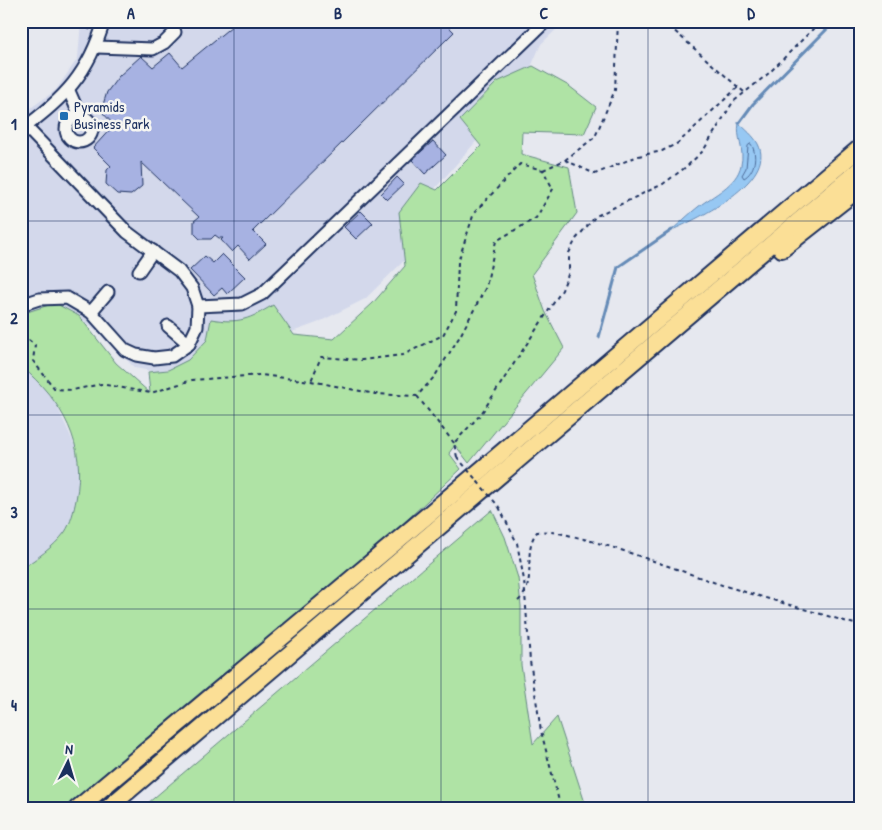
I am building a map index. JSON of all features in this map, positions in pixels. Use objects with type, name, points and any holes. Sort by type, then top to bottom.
[{"type":"highway","points":[[77,809],[460,488],[861,147]]},
{"type":"highway","points":[[107,809],[861,168]]},
{"type":"highway","points":[[490,483],[861,187]]},
{"type":"lane","points":[[23,303],[39,299],[67,298],[91,312],[125,350],[136,355],[154,358],[172,356],[189,344],[197,327],[198,306],[192,288],[179,271],[127,232],[24,128],[69,91],[97,47],[104,21]]},
{"type":"lane","points":[[198,306],[242,304],[262,294],[546,21]]},
{"type":"lane","points":[[97,47],[153,49],[164,43],[175,32]]},
{"type":"lane","points":[[69,91],[80,116]]},
{"type":"lane","points":[[139,271],[153,251]]},
{"type":"lane","points":[[91,312],[108,292]]},
{"type":"lane","points":[[168,326],[189,344]]},
{"type":"path","points":[[311,381],[321,357],[362,360],[403,355],[443,335],[456,311],[458,262],[474,213],[520,164],[543,170],[565,160],[596,138],[615,90],[618,21]]},
{"type":"path","points":[[663,21],[745,93]]},
{"type":"path","points":[[454,443],[481,414],[562,290],[569,272],[569,253],[576,239],[596,216],[663,184],[686,167],[703,151],[733,102],[769,73],[821,21]]},
{"type":"path","points":[[565,160],[595,174],[638,156],[662,151],[678,143],[738,87]]},
{"type":"path","points":[[417,396],[435,376],[460,336],[482,295],[486,286],[496,241],[536,218],[552,189],[543,170]]},
{"type":"path","points":[[21,339],[26,338],[35,345],[33,361],[55,389],[74,390],[101,384],[151,393],[192,380],[222,376],[260,376],[311,381],[376,394],[417,396],[454,443],[457,457],[499,507],[517,542],[525,595],[530,661],[540,731],[560,809]]},
{"type":"path","points":[[518,601],[525,595],[530,580],[532,541],[537,532],[544,531],[585,540],[724,585],[861,626]]},
{"type":"shaded area","name":"Pyramids Business Park","points":[[81,21],[565,21],[541,44],[521,90],[432,192],[413,252],[365,299],[317,323],[231,354],[156,372],[135,368],[98,332],[69,310],[52,308],[21,315],[21,115],[56,90],[78,58]]},
{"type":"shaded area","points":[[21,362],[53,397],[75,446],[89,502],[72,539],[21,576]]},
{"type":"green space","points":[[533,66],[569,86],[596,107],[584,134],[522,132],[521,154],[569,167],[577,213],[532,274],[545,311],[564,348],[469,463],[455,445],[449,453],[461,469],[376,549],[200,693],[63,809],[21,809],[21,569],[50,548],[65,532],[73,512],[79,480],[75,442],[60,409],[49,394],[21,366],[21,314],[55,303],[79,316],[116,363],[150,393],[148,372],[168,370],[188,360],[207,340],[211,319],[229,321],[244,319],[258,314],[273,305],[294,335],[334,339],[373,303],[405,266],[399,212],[421,183],[437,190],[481,146],[460,120],[497,82]]},
{"type":"green space","points":[[492,510],[505,537],[518,578],[521,606],[521,665],[533,744],[557,717],[587,809],[141,809]]},
{"type":"water","points":[[739,123],[752,135],[758,144],[761,158],[756,171],[746,184],[732,196],[699,217],[672,230],[730,184],[739,172],[742,159]]},
{"type":"building","points":[[238,21],[443,21],[454,32],[253,231],[266,244],[250,259],[238,246],[232,252],[221,240],[223,238],[215,235],[211,239],[200,239],[194,233],[194,221],[199,217],[141,162],[142,186],[131,195],[117,194],[106,184],[107,170],[111,166],[93,148],[114,125],[101,111],[107,92],[119,76],[141,56],[153,67],[170,53],[182,67]]},
{"type":"building","points":[[433,141],[446,155],[425,174],[412,160]]},
{"type":"building","points":[[397,177],[404,184],[387,200],[381,194]]},
{"type":"building","points":[[361,211],[373,223],[356,239],[344,227]]},
{"type":"building","points":[[222,254],[245,277],[227,294],[222,288],[214,295],[190,270],[205,256],[213,263]]},
{"type":"waterway","points":[[739,123],[753,104],[835,21]]},
{"type":"waterway","points":[[599,337],[618,267],[672,230]]},
{"type":"place","name":"Pyramids Business Park","points":[[64,116]]}]
